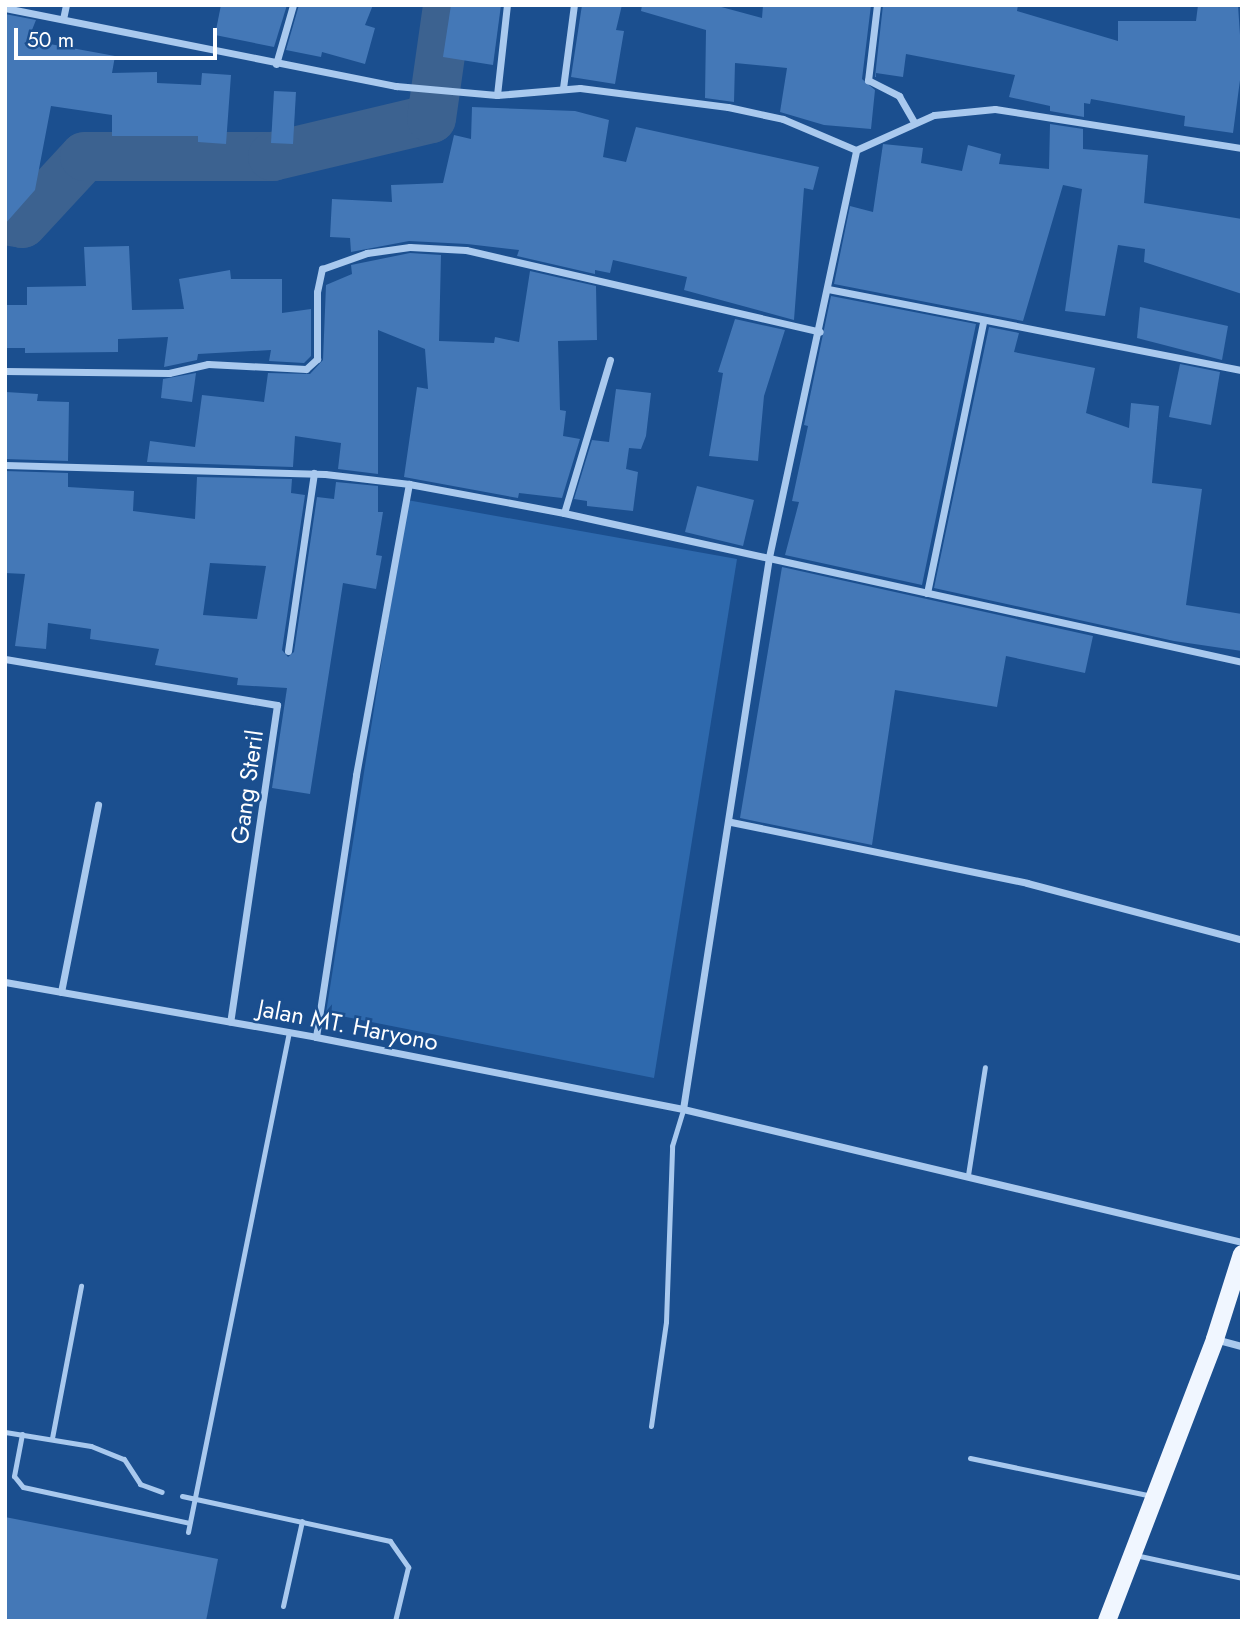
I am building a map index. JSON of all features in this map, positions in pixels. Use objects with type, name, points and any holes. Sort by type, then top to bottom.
[{"type":"main road","points":[[1107,1621],[1152,1496],[1215,1339],[1242,1254]]},
{"type":"street","points":[[63,19],[66,5]]},
{"type":"street","points":[[276,64],[293,5]]},
{"type":"street","points":[[493,95],[507,5]]},
{"type":"street","points":[[563,88],[574,5]]},
{"type":"street","points":[[877,5],[868,80],[899,96],[914,122]]},
{"type":"street","points":[[5,8],[396,86],[493,95],[563,88],[728,107],[783,119],[856,150],[914,122],[954,113],[1018,111],[1242,148]]},
{"type":"street","points":[[683,1109],[731,822],[769,557],[820,332],[856,150]]},
{"type":"street","points":[[5,370],[169,373],[208,363],[306,369],[317,359],[317,292],[322,269],[367,253],[410,247],[466,250],[820,332]]},
{"type":"street","points":[[828,289],[983,323],[1242,370]]},
{"type":"street","points":[[927,593],[983,323]]},
{"type":"street","points":[[564,513],[610,360]]},
{"type":"street","points":[[5,465],[314,473],[409,484],[564,513],[1242,662]]},
{"type":"street","points":[[288,651],[314,473]]},
{"type":"street","points":[[316,1037],[356,775],[409,484]]},
{"type":"street","name":"Gang Steril","points":[[5,659],[276,705],[230,1022]]},
{"type":"street","points":[[61,992],[98,805]]},
{"type":"street","points":[[731,822],[1027,883],[1242,940]]},
{"type":"street","name":"Jalan MT. Haryono","points":[[5,982],[316,1037],[683,1109],[1242,1242]]},
{"type":"street","points":[[1215,1339],[1242,1346]]},
{"type":"lane","points":[[188,1532],[289,1032]]},
{"type":"lane","points":[[968,1175],[985,1067]]},
{"type":"lane","points":[[651,1426],[666,1322],[672,1146],[683,1109]]},
{"type":"lane","points":[[52,1438],[81,1286]]},
{"type":"lane","points":[[5,1432],[91,1446],[124,1459],[140,1484],[162,1492]]},
{"type":"lane","points":[[22,1434],[15,1476],[23,1488],[189,1523]]},
{"type":"lane","points":[[970,1458],[1152,1496]]},
{"type":"lane","points":[[182,1496],[390,1541],[403,1554],[408,1567],[395,1621]]},
{"type":"lane","points":[[283,1606],[302,1521]]},
{"type":"lane","points":[[1133,1554],[1242,1578]]},
{"type":"shaded area","points":[[407,500],[737,559],[654,1078],[326,1013]]},
{"type":"building","points":[[221,5],[287,5],[274,47],[215,35]]},
{"type":"building","points":[[299,5],[373,5],[365,25],[375,28],[365,64],[322,52],[321,57],[286,50]]},
{"type":"building","points":[[451,5],[501,5],[493,65],[443,57]]},
{"type":"building","points":[[582,5],[622,5],[616,30],[624,31],[615,84],[571,77]]},
{"type":"building","points":[[642,5],[714,5],[762,18],[763,5],[871,5],[862,79],[875,90],[871,129],[824,125],[780,112],[787,68],[735,63],[734,102],[705,98],[706,30],[641,11]]},
{"type":"building","points":[[883,5],[1018,5],[1017,11],[1118,41],[1118,21],[1196,21],[1198,5],[1238,5],[1242,65],[1233,133],[1184,126],[1185,116],[1091,99],[1090,104],[1084,103],[1084,117],[1050,111],[1050,106],[1009,97],[1015,75],[906,54],[903,77],[876,73],[875,77]]},
{"type":"building","points":[[5,14],[36,20],[28,40],[115,56],[112,73],[157,72],[157,83],[201,85],[202,73],[231,75],[226,144],[198,142],[198,136],[112,136],[112,115],[51,106],[35,190],[5,224]]},
{"type":"building","points":[[274,91],[296,92],[293,144],[271,143]]},
{"type":"building","points":[[472,107],[575,111],[609,120],[603,157],[626,162],[636,127],[819,167],[813,190],[804,188],[794,320],[684,290],[687,277],[613,260],[610,273],[595,270],[595,274],[517,256],[519,250],[409,241],[351,252],[350,238],[330,237],[332,199],[392,202],[391,185],[443,183],[454,135],[471,139]]},
{"type":"building","points":[[1050,124],[1083,129],[1083,149],[1148,155],[1144,203],[1242,219],[1242,294],[1144,262],[1145,249],[1118,245],[1105,316],[1065,311],[1082,189],[1063,185],[1023,321],[834,284],[850,206],[873,212],[883,144],[923,148],[921,163],[962,171],[968,145],[1001,154],[999,164],[1049,169]]},
{"type":"building","points":[[129,246],[132,310],[184,309],[179,279],[230,270],[231,279],[282,279],[282,313],[311,309],[311,356],[304,363],[269,361],[271,350],[198,354],[197,360],[164,367],[168,337],[118,339],[118,352],[25,353],[25,348],[5,348],[5,305],[27,305],[27,287],[86,286],[84,247]]},
{"type":"building","points":[[410,253],[441,255],[439,341],[494,343],[495,337],[519,342],[530,271],[596,286],[597,340],[558,341],[560,410],[566,411],[563,436],[580,439],[562,498],[519,493],[518,498],[404,477],[417,387],[428,389],[425,349],[378,330],[378,474],[338,469],[341,443],[295,436],[293,467],[147,462],[150,441],[195,447],[202,395],[264,402],[268,373],[310,374],[323,360],[326,285],[352,274],[351,265]]},
{"type":"building","points":[[831,296],[976,324],[922,585],[785,555],[799,502],[792,501],[808,426],[804,425]]},
{"type":"building","points":[[1140,307],[1228,326],[1222,360],[1137,338]]},
{"type":"building","points":[[735,319],[785,330],[764,396],[758,461],[709,456],[723,373],[718,372]]},
{"type":"building","points":[[989,327],[1019,333],[1014,352],[1095,368],[1086,413],[1129,428],[1131,403],[1159,406],[1152,483],[1202,489],[1186,605],[1242,614],[1242,651],[1174,641],[934,588]]},
{"type":"building","points":[[1180,364],[1220,372],[1211,425],[1169,417]]},
{"type":"building","points":[[196,373],[192,402],[161,398],[163,379]]},
{"type":"building","points":[[616,389],[651,393],[646,436],[641,449],[629,448],[626,469],[638,472],[633,511],[587,506],[587,501],[574,499],[592,440],[609,442]]},
{"type":"building","points":[[6,392],[38,394],[37,401],[69,402],[68,461],[5,459]]},
{"type":"building","points":[[5,471],[68,473],[68,487],[134,491],[133,511],[195,519],[197,477],[292,479],[291,493],[305,495],[282,650],[288,657],[294,652],[317,497],[334,499],[336,482],[378,486],[378,512],[383,512],[376,555],[382,556],[376,589],[343,583],[310,794],[272,788],[287,688],[237,685],[238,678],[155,665],[159,649],[90,639],[91,629],[48,623],[46,649],[15,646],[25,574],[5,573]],"holes":[[[210,563],[266,566],[257,619],[203,615]]]},
{"type":"building","points":[[697,486],[754,500],[743,546],[685,532]]},
{"type":"building","points":[[782,567],[1093,636],[1085,673],[1006,656],[997,707],[895,690],[872,845],[740,818]]},
{"type":"building","points":[[5,1517],[218,1559],[206,1621],[5,1621]]},
{"type":"waterway","points":[[5,220],[22,223],[84,156],[272,156],[431,118],[447,5]]}]
